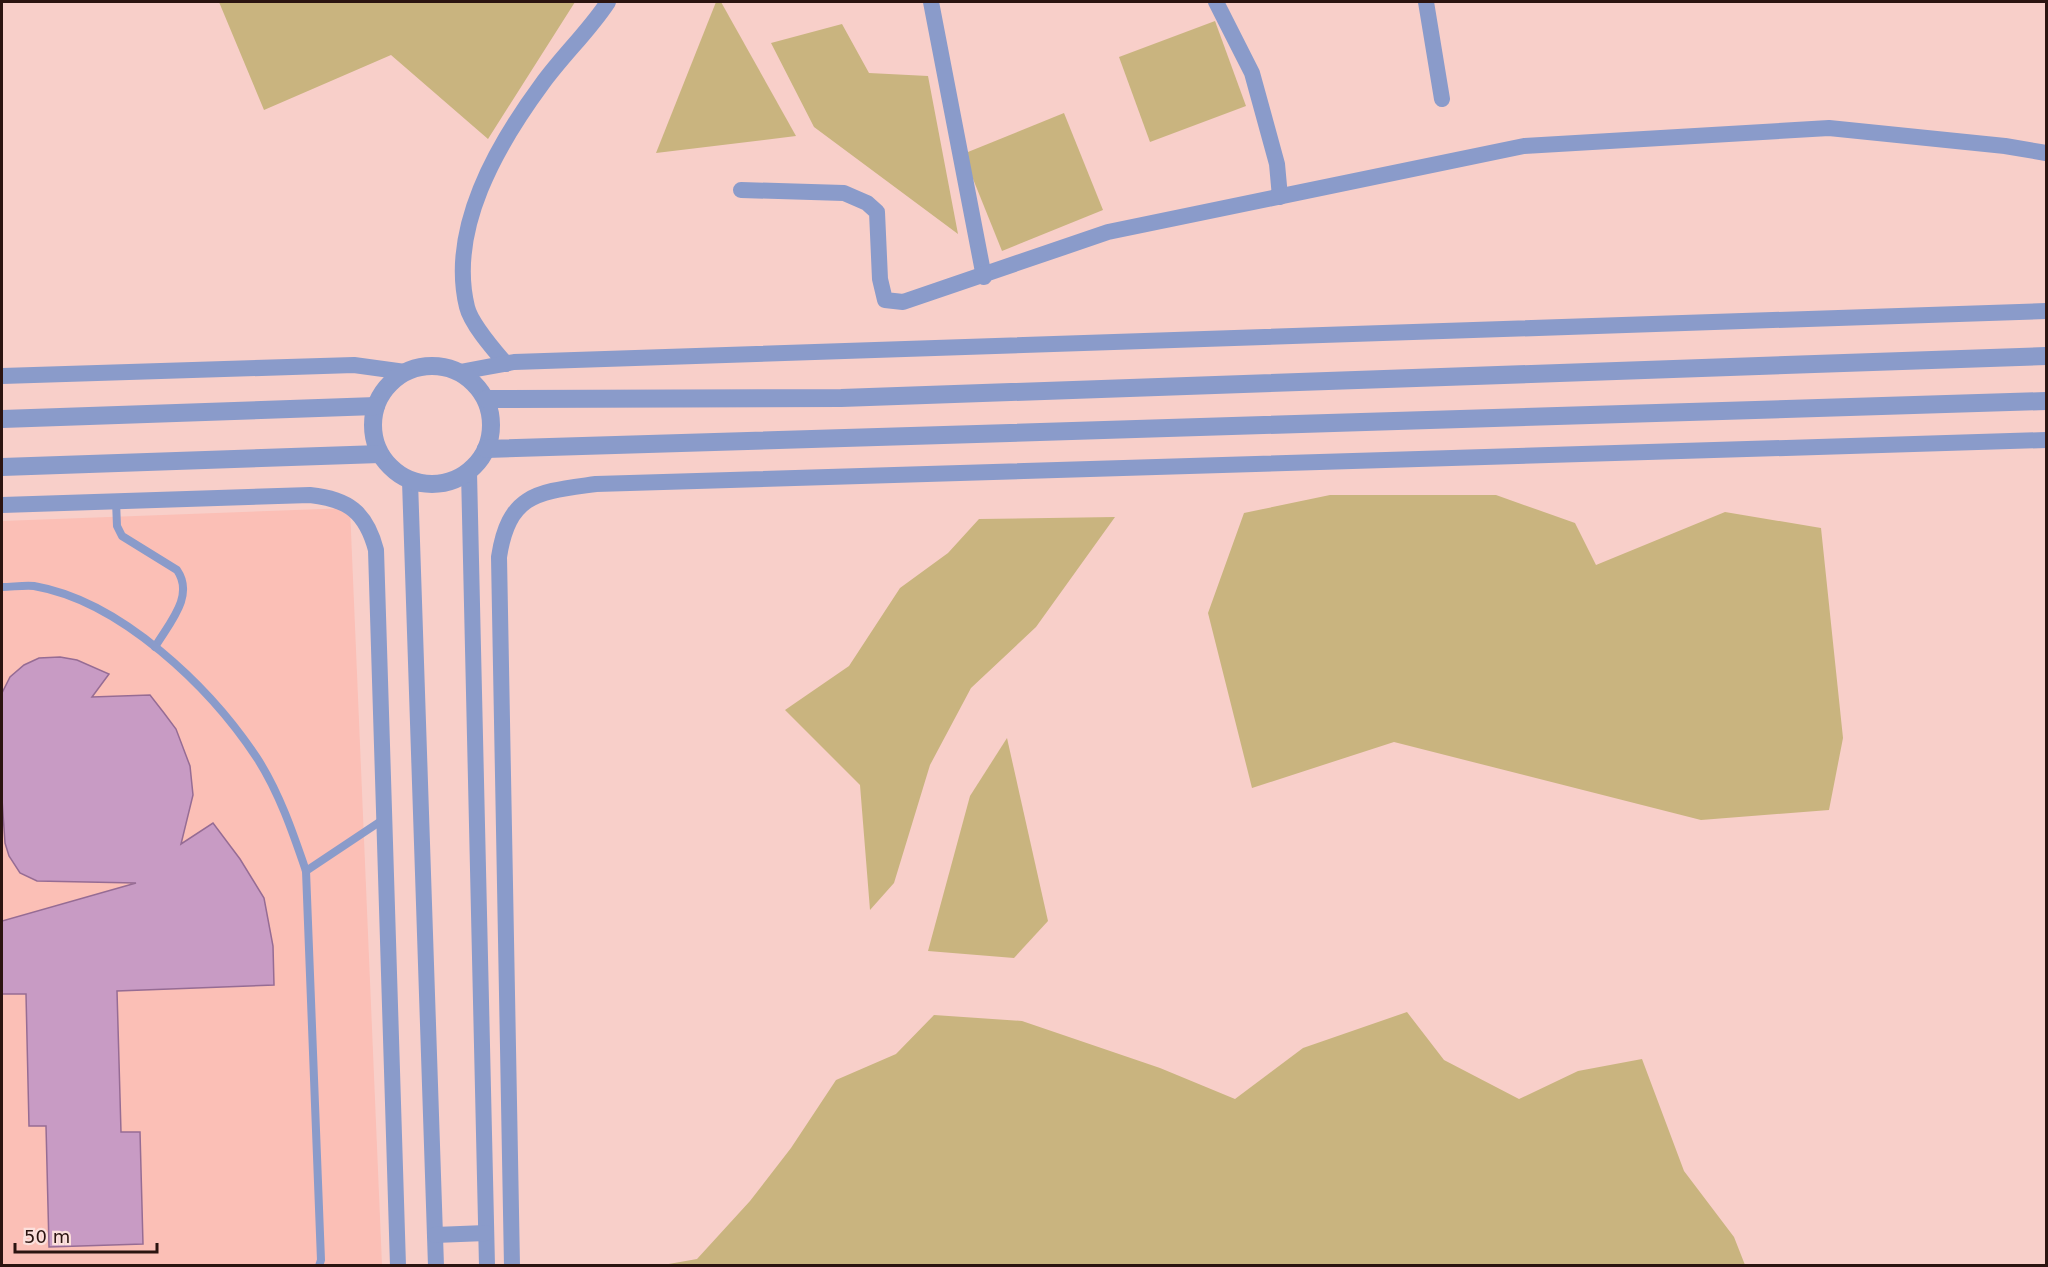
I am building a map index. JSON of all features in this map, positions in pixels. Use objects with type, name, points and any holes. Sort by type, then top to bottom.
[{"type":"street","points":[[506,364],[490,346],[467,309],[463,260],[470,222],[490,170],[511,129],[543,83],[608,2]]},
{"type":"street","points":[[931,2],[984,277]]},
{"type":"street","points":[[1216,2],[1252,73],[1277,164],[1280,197]]},
{"type":"street","points":[[1426,2],[1442,99]]},
{"type":"street","points":[[741,190],[844,193],[867,203],[877,212],[880,279],[885,300],[903,302],[984,277],[1108,232],[1524,146],[1829,128],[2004,146],[2046,153]]},
{"type":"street","points":[[460,372],[506,364],[2046,311]]},
{"type":"street","points":[[486,399],[853,398],[2046,356]]},
{"type":"street","points":[[2,376],[354,365],[405,372]]},
{"type":"street","points":[[423,366],[442,366],[460,372],[475,383],[486,399],[491,418],[490,438],[483,458],[469,472],[451,482],[430,485],[410,481],[393,470],[380,454],[373,436],[373,417],[376,406],[389,383],[405,372],[423,366]]},
{"type":"street","points":[[486,449],[2046,401]]},
{"type":"street","points":[[2,419],[376,406]]},
{"type":"street","points":[[512,1266],[499,557],[502,534],[509,519],[526,501],[544,493],[596,484],[2046,440]]},
{"type":"street","points":[[2,467],[380,454]]},
{"type":"street","points":[[469,472],[487,1266]]},
{"type":"street","points":[[410,481],[436,1266]]},
{"type":"street","points":[[2,504],[310,495],[333,498],[356,510],[370,531],[376,550],[398,1266]]},
{"type":"street","points":[[435,1235],[486,1233]]},
{"type":"lane","points":[[116,501],[117,526],[122,536],[177,570],[183,578],[185,591],[182,603],[155,647]]},
{"type":"lane","points":[[2,587],[33,586],[69,597],[118,620],[155,647],[218,704],[258,760],[288,820],[306,871],[321,1260],[319,1266]]},
{"type":"lane","points":[[306,871],[384,819]]},
{"type":"shaded area","points":[[219,2],[575,2],[488,139],[391,55],[264,110]]},
{"type":"shaded area","points":[[716,2],[721,2],[796,136],[656,153]]},
{"type":"shaded area","points":[[1215,21],[1246,106],[1150,142],[1119,57]]},
{"type":"shaded area","points":[[842,24],[869,73],[928,76],[958,234],[814,127],[771,43]]},
{"type":"shaded area","points":[[1064,113],[1103,210],[1002,251],[963,154]]},
{"type":"shaded area","points":[[1330,495],[1496,495],[1575,523],[1596,565],[1725,512],[1821,528],[1843,738],[1829,810],[1701,820],[1394,742],[1252,788],[1208,613],[1244,513]]},
{"type":"shaded area","points":[[350,508],[382,1265],[2,1265],[2,521]]},
{"type":"shaded area","points":[[1115,517],[1036,627],[971,688],[930,765],[894,883],[870,910],[860,785],[785,710],[849,666],[900,588],[948,553],[979,519]]},
{"type":"shaded area","points":[[1007,738],[1048,921],[1014,958],[928,951],[970,796]]},
{"type":"shaded area","points":[[1407,1012],[1444,1060],[1519,1099],[1578,1071],[1642,1059],[1684,1171],[1734,1237],[1745,1265],[663,1265],[697,1259],[750,1201],[791,1148],[836,1080],[896,1054],[934,1015],[1022,1021],[1160,1068],[1235,1099],[1303,1048]]},
{"type":"building","points":[[60,657],[77,660],[109,674],[92,697],[150,695],[176,729],[190,766],[193,795],[181,844],[213,823],[240,859],[264,898],[273,946],[274,985],[117,991],[121,1132],[140,1132],[143,1244],[49,1247],[46,1126],[29,1126],[26,994],[2,994],[2,921],[136,883],[37,881],[20,873],[9,856],[5,843],[2,799],[2,693],[10,677],[24,665],[39,658]]}]
